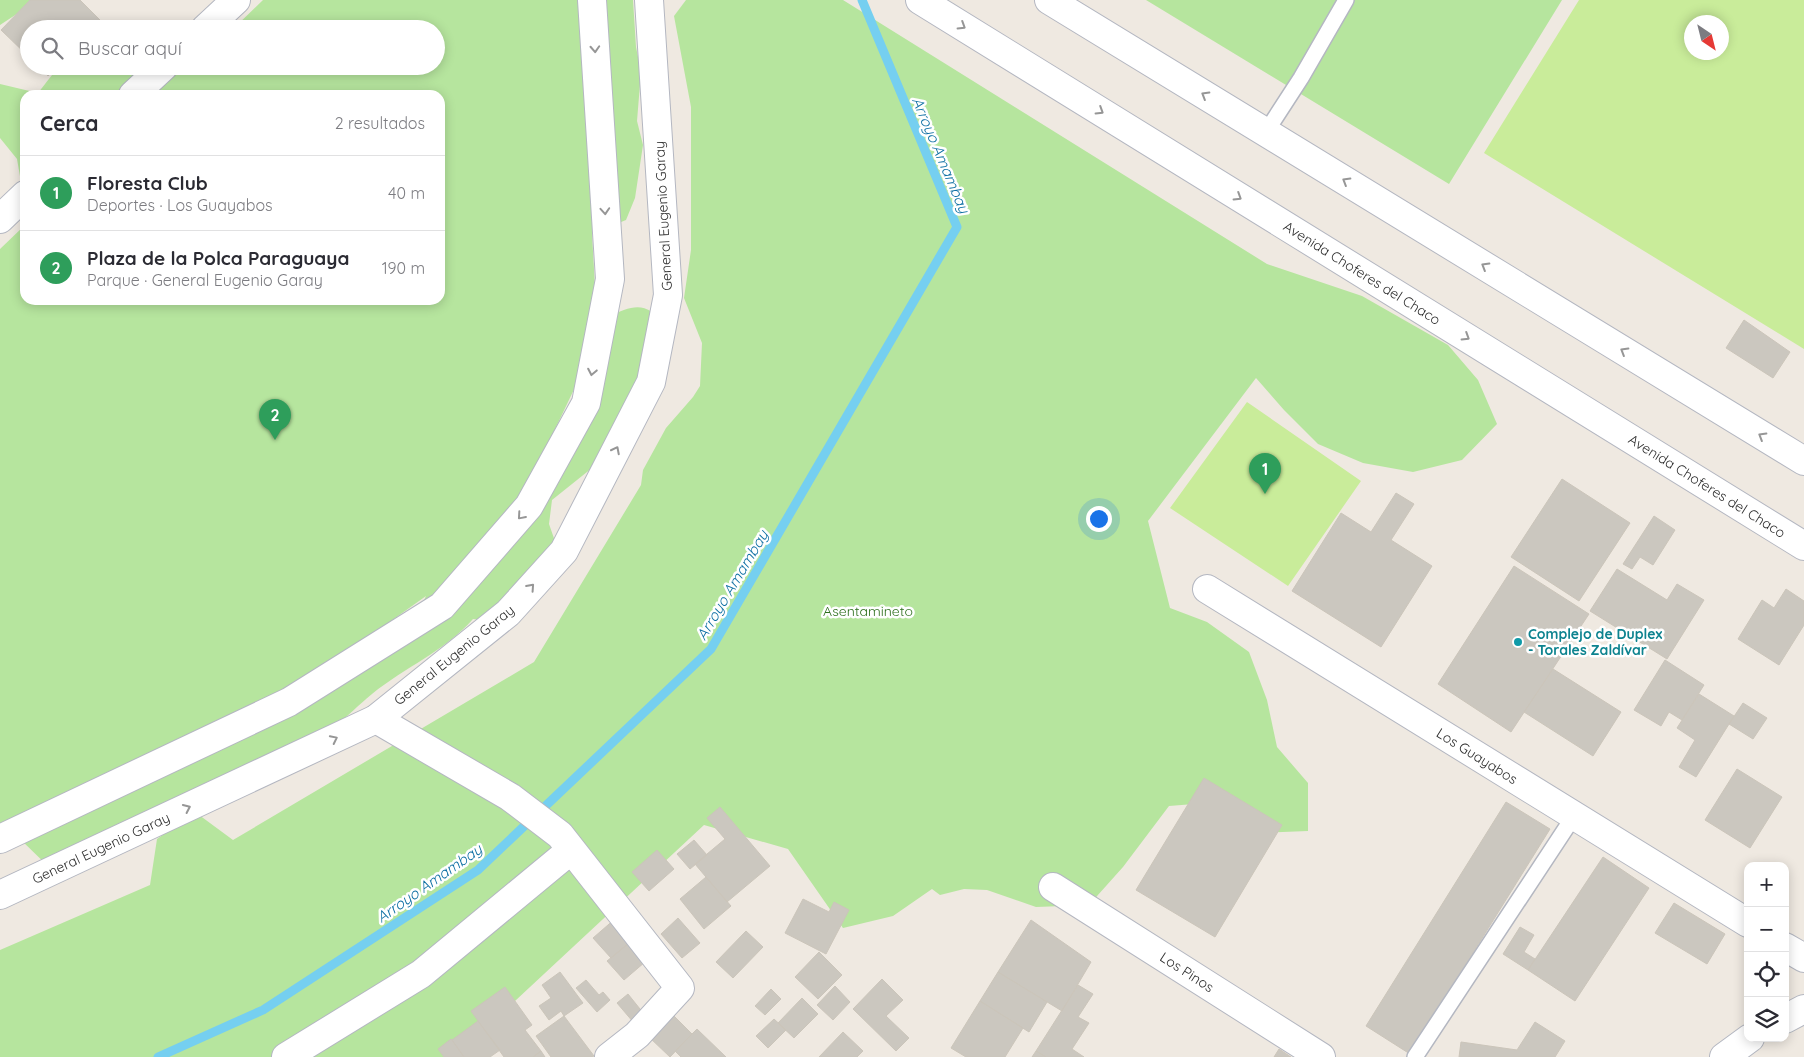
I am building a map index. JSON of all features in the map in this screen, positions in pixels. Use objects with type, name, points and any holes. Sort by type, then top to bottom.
[{"type":"street","points":[[215,20],[236,0]]},
{"type":"street","points":[[0,839],[288,702],[442,606],[529,506],[586,403],[610,279],[592,0]]},
{"type":"street","name":"Avenida Choferes del Chaco","points":[[920,0],[1804,546]]},
{"type":"street","points":[[1049,0],[1804,461]]},
{"type":"street","name":"General Eugenio Garay","points":[[0,895],[376,718],[508,613],[564,551],[651,382],[668,296],[650,2]]},
{"type":"street","points":[[138,90],[154,75]]},
{"type":"street","points":[[0,219],[20,200]]},
{"type":"street","name":"Los Guayabos","points":[[1207,590],[1744,921]]},
{"type":"street","points":[[376,718],[510,797],[566,842],[680,988],[637,1035],[609,1057]]},
{"type":"street","points":[[286,1057],[421,974],[566,842]]},
{"type":"street","name":"Los Pinos","points":[[1053,886],[1321,1057]]},
{"type":"street","points":[[1789,949],[1804,958]]},
{"type":"street","points":[[1789,1017],[1804,1009]]},
{"type":"street","points":[[1724,1057],[1745,1042]]},
{"type":"lane","points":[[1266,132],[1301,78],[1346,0]]},
{"type":"lane","points":[[1414,1057],[1574,816]]},
{"type":"green space","points":[[0,0],[32,0],[29,6],[0,25]]},
{"type":"green space","points":[[263,0],[633,0],[636,47],[641,72],[637,121],[643,145],[635,198],[626,220],[592,234],[598,338],[606,318],[633,308],[640,307],[646,309],[669,326],[592,468],[552,500],[549,524],[557,547],[498,622],[473,619],[450,641],[385,684],[334,726],[55,873],[19,838],[0,835],[0,249],[20,230],[20,305],[445,305],[445,90],[40,90],[52,75],[445,75],[445,20],[242,20]],"holes":[[[594,348],[543,472],[537,467]],[[426,596],[419,611],[349,651]]]},
{"type":"green space","name":"Asentamineto","points":[[686,0],[843,0],[1267,264],[1362,296],[1448,345],[1478,380],[1497,424],[1462,460],[1413,472],[1363,463],[1318,444],[1284,410],[1256,378],[1148,521],[1170,608],[1207,622],[1249,652],[1267,700],[1277,747],[1308,783],[1308,831],[1257,833],[1219,802],[1169,806],[1123,867],[1089,905],[1036,907],[987,890],[964,889],[940,895],[932,889],[893,916],[843,928],[788,849],[704,825],[455,1057],[0,1057],[0,950],[150,885],[157,839],[195,812],[233,840],[534,662],[641,485],[643,470],[666,428],[700,386],[702,343],[684,298],[691,250],[691,107],[674,16]]},
{"type":"green space","points":[[1146,0],[1562,0],[1449,184]]},
{"type":"green space","points":[[1579,0],[1804,0],[1804,349],[1484,153]]},
{"type":"green space","points":[[0,84],[25,90],[20,90],[20,176],[17,159],[0,138]]},
{"type":"green space","points":[[1247,402],[1361,481],[1288,586],[1170,508]]},
{"type":"building","points":[[30,0],[80,0],[100,20],[20,20],[20,48],[1,30]]},
{"type":"building","points":[[1744,320],[1790,352],[1773,378],[1726,348]]},
{"type":"building","points":[[1562,479],[1630,523],[1579,601],[1511,557]]},
{"type":"building","points":[[1396,493],[1414,504],[1391,540],[1432,566],[1381,647],[1292,591],[1341,513],[1371,532]]},
{"type":"building","points":[[1654,516],[1675,530],[1653,565],[1640,557],[1632,569],[1623,564]]},
{"type":"building","name":"Complejo de Duplex - Torales Zaldívar","points":[[1514,566],[1589,614],[1511,732],[1438,684]]},
{"type":"building","points":[[1617,569],[1667,600],[1677,584],[1704,600],[1667,659],[1590,611]]},
{"type":"building","points":[[1786,589],[1804,601],[1804,625],[1779,665],[1738,639],[1762,600],[1774,608]]},
{"type":"building","points":[[1665,660],[1704,685],[1682,720],[1669,712],[1661,726],[1634,710]]},
{"type":"building","points":[[1553,669],[1621,712],[1593,756],[1524,712]]},
{"type":"building","points":[[1699,694],[1734,716],[1696,777],[1679,767],[1695,740],[1677,728]]},
{"type":"building","points":[[1743,703],[1767,718],[1753,739],[1729,724]]},
{"type":"building","points":[[1737,769],[1782,797],[1750,848],[1705,820]]},
{"type":"building","points":[[1204,778],[1282,825],[1215,937],[1136,890]]},
{"type":"building","points":[[1506,802],[1550,829],[1410,1054],[1366,1026]]},
{"type":"building","points":[[720,807],[770,866],[727,902],[695,864],[725,839],[707,818]]},
{"type":"building","points":[[694,840],[707,855],[690,869],[677,854]]},
{"type":"building","points":[[657,850],[674,869],[649,891],[632,872]]},
{"type":"building","points":[[1603,857],[1649,888],[1575,1001],[1528,970]]},
{"type":"building","points":[[706,877],[731,906],[704,929],[680,899]]},
{"type":"building","points":[[803,899],[829,912],[834,902],[849,910],[826,954],[785,933]]},
{"type":"building","points":[[1674,903],[1725,934],[1707,964],[1655,933]]},
{"type":"building","points":[[616,918],[629,943],[611,958],[593,938]]},
{"type":"building","points":[[678,918],[700,943],[682,958],[661,934]]},
{"type":"building","points":[[1031,920],[1091,962],[1062,1011],[998,972]]},
{"type":"building","points":[[1520,927],[1534,935],[1524,952],[1535,959],[1528,970],[1503,954]]},
{"type":"building","points":[[746,931],[763,947],[733,978],[716,962]]},
{"type":"building","points":[[629,943],[645,962],[624,980],[607,961]]},
{"type":"building","points":[[819,952],[842,975],[818,999],[795,977]]},
{"type":"building","points":[[560,972],[583,1003],[564,1016],[561,1011],[549,1020],[539,1006],[551,998],[542,985]]},
{"type":"building","points":[[998,972],[1047,1002],[1029,1032],[980,1001]]},
{"type":"building","points":[[882,979],[903,1000],[886,1016],[909,1038],[896,1051],[853,1009]]},
{"type":"building","points":[[586,980],[599,995],[603,992],[610,1000],[597,1012],[576,988]]},
{"type":"building","points":[[1078,985],[1093,994],[1078,1017],[1089,1023],[1072,1049],[1084,1057],[1046,1057],[1036,1051]]},
{"type":"building","points":[[835,986],[850,1002],[833,1020],[817,1005]]},
{"type":"building","points":[[505,987],[532,1025],[525,1030],[541,1051],[533,1057],[504,1057],[471,1011]]},
{"type":"building","points":[[771,989],[781,999],[765,1015],[755,1006]]},
{"type":"building","points":[[628,994],[644,1014],[634,1023],[617,1003]]},
{"type":"building","points":[[802,998],[818,1014],[794,1038],[778,1023]]},
{"type":"building","points":[[980,1001],[1023,1028],[1005,1057],[966,1057],[951,1048]]},
{"type":"building","points":[[672,1014],[692,1034],[670,1057],[649,1037]]},
{"type":"building","points":[[564,1016],[594,1056],[551,1057],[536,1036]]},
{"type":"building","points":[[774,1019],[786,1030],[768,1048],[756,1036]]},
{"type":"building","points":[[478,1021],[500,1050],[490,1057],[464,1057],[452,1040]]},
{"type":"building","points":[[1535,1022],[1565,1041],[1555,1057],[1459,1057],[1461,1042],[1517,1050]]},
{"type":"building","points":[[697,1029],[726,1057],[681,1057],[675,1051]]},
{"type":"building","points":[[843,1032],[863,1051],[857,1057],[819,1057]]},
{"type":"building","points":[[451,1039],[464,1057],[444,1057],[438,1049]]},
{"type":"building","points":[[1279,1049],[1291,1057],[1274,1057]]},
{"type":"building","points":[[541,1051],[545,1057],[533,1057]]},
{"type":"building","points":[[1036,1051],[1046,1057],[1032,1057]]},
{"type":"waterway","name":"Arroyo Amambay","points":[[158,1057],[263,1010],[478,870],[711,649],[957,227],[862,0]]},
{"type":"place","name":"Plaza de la Polca Paraguaya","points":[[275,440]]},
{"type":"place","name":"Floresta Club","points":[[1265,494]]},
{"type":"place","name":"Complejo de Duplex - Torales Zaldívar","points":[[1518,642]]}]
